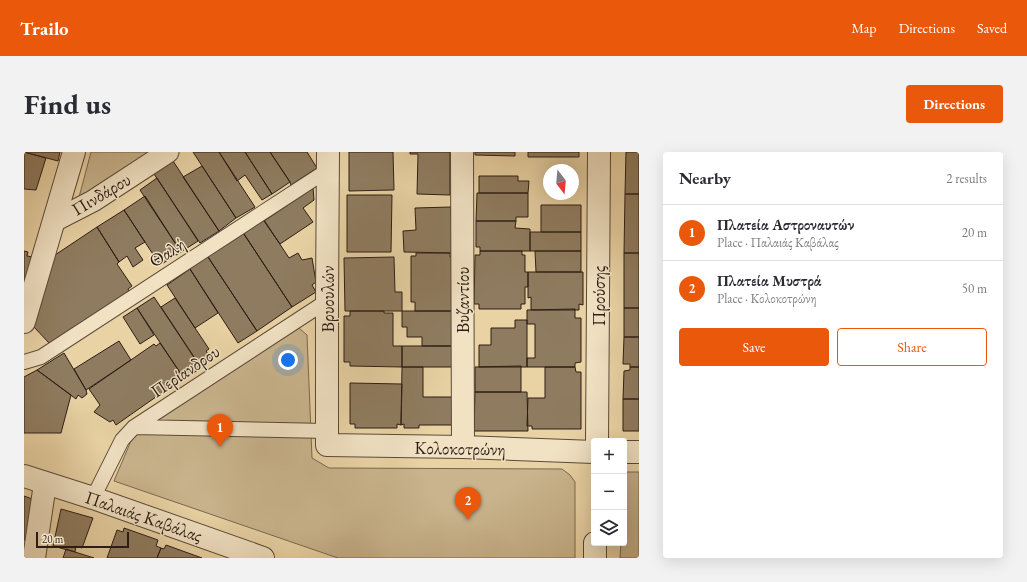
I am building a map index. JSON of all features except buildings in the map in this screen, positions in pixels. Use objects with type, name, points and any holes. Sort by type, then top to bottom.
[{"type":"street","points":[[24,322],[74,152]]},
{"type":"street","name":"Πινδάρου","points":[[54,221],[94,202],[168,152]]},
{"type":"street","name":"Βυζαντίου","points":[[462,152],[463,447]]},
{"type":"street","name":"Προύσης","points":[[597,438],[599,152]]},
{"type":"street","name":"Βρυουλών","points":[[327,438],[326,301],[328,161]]},
{"type":"street","name":"Κολοκοτρώνη","points":[[327,438],[463,447],[591,452]]},
{"type":"street","points":[[627,452],[639,452]]},
{"type":"street","name":"Παλαιάς Καβάλας","points":[[24,476],[45,484],[93,498],[263,558]]},
{"type":"street","points":[[34,558],[45,484]]},
{"type":"street","points":[[595,558],[596,546]]},
{"type":"lane","name":"Θαλή","points":[[24,362],[41,357],[328,161]]},
{"type":"lane","name":"Περίανδρου","points":[[93,498],[122,440],[134,427],[326,301]]},
{"type":"lane","name":"Κολοκοτρώνη","points":[[134,427],[327,438]]},
{"type":"shaded area","points":[[91,152],[150,152],[78,201]]},
{"type":"shaded area","points":[[299,328],[307,335],[312,458],[329,468],[562,469],[570,475],[575,482],[575,558],[338,558],[114,481],[133,436]]},
{"type":"shaded area","points":[[627,472],[639,472],[639,558],[620,558],[621,546],[627,546]]},
{"type":"place","name":"Πλατεία Αστροναυτών","points":[[220,447]]},
{"type":"place","name":"Πλατεία Μυστρά","points":[[468,520]]}]
